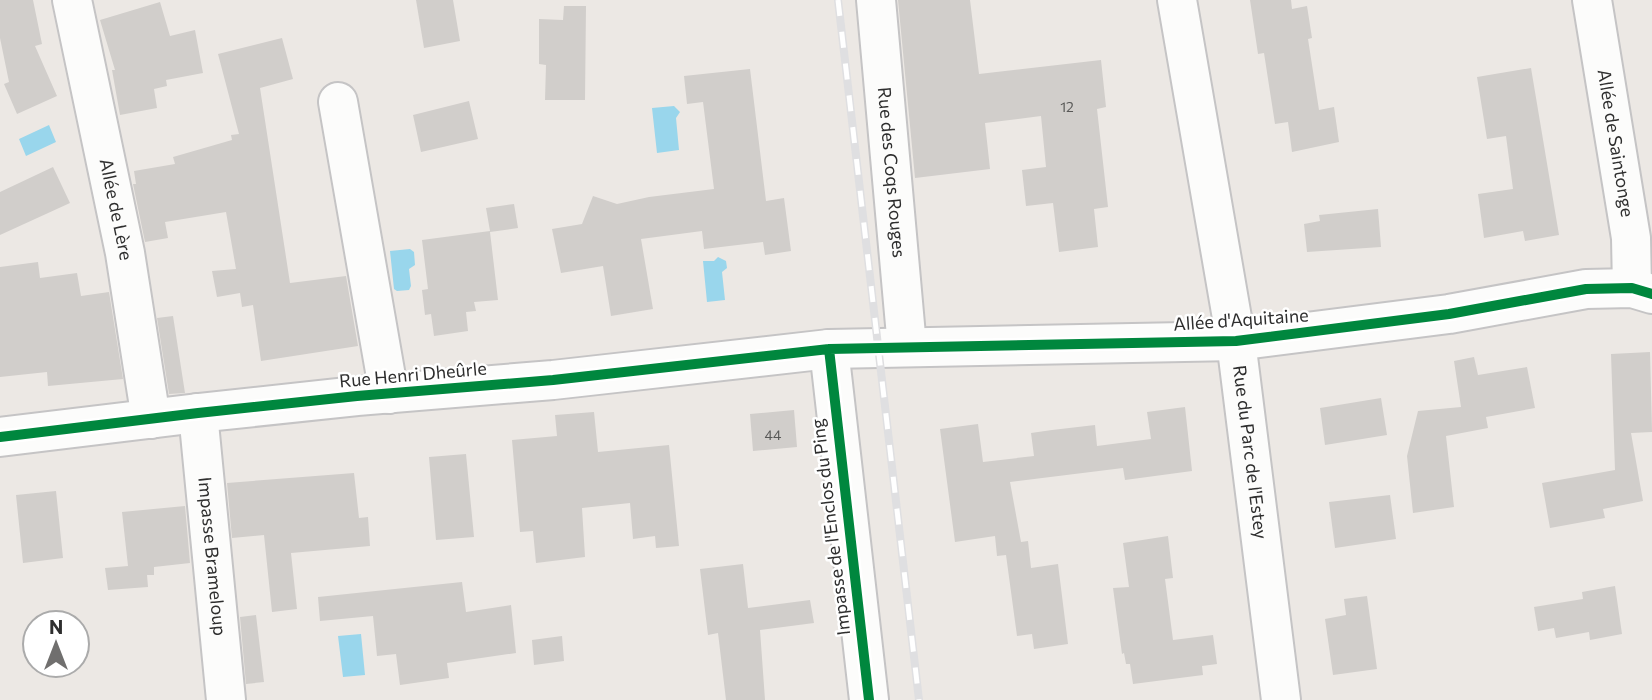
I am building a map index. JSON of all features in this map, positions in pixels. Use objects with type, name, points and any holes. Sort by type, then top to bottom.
[{"type":"street","name":"Allée de Lère","points":[[72,0],[125,253],[151,419]]},
{"type":"street","name":"Rue des Coqs Rouges","points":[[876,0],[907,347]]},
{"type":"street","name":"Rue du Parc de l'Estey","points":[[1177,0],[1236,341],[1281,700]]},
{"type":"street","name":"Allée de Saintonge","points":[[1592,0],[1642,291]]},
{"type":"street","points":[[338,102],[388,394]]},
{"type":"street","name":"Allée d'Aquitaine","points":[[829,349],[1236,341],[1449,314],[1586,289],[1642,291]]},
{"type":"street","name":"Rue Henri Dheûrle","points":[[0,437],[198,413],[552,380],[829,349]]},
{"type":"street","name":"Impasse de l'Enclos du Ping","points":[[829,349],[869,700]]},
{"type":"street","name":"Impasse Brameloup","points":[[198,413],[226,700]]},
{"type":"water","points":[[674,106],[680,112],[676,118],[679,150],[657,153],[652,108]]},
{"type":"water","points":[[49,125],[56,142],[26,156],[19,139]]},
{"type":"water","points":[[410,249],[414,252],[415,265],[409,269],[411,286],[409,290],[397,291],[394,289],[390,251]]},
{"type":"water","points":[[718,257],[726,261],[727,268],[722,272],[725,300],[707,302],[703,261],[714,261]]},
{"type":"water","points":[[361,634],[365,675],[343,677],[338,636]]},
{"type":"building","points":[[0,0],[33,0],[42,44],[35,46],[57,96],[17,114],[4,84],[9,82],[0,38]]},
{"type":"building","points":[[416,0],[453,0],[460,41],[424,48]]},
{"type":"building","points":[[898,0],[970,0],[979,74],[1101,60],[1106,107],[1097,109],[1108,207],[1094,209],[1098,247],[1059,252],[1053,203],[1026,206],[1022,170],[1046,167],[1041,116],[985,123],[990,169],[915,178]]},
{"type":"building","points":[[1250,0],[1291,0],[1292,9],[1307,6],[1312,38],[1308,39],[1319,110],[1334,107],[1339,142],[1292,152],[1288,122],[1275,124],[1264,53],[1258,54]]},
{"type":"building","points":[[160,2],[170,36],[195,30],[203,73],[166,80],[167,86],[154,89],[157,108],[120,115],[112,70],[115,70],[100,20]]},
{"type":"building","points":[[564,6],[586,6],[585,100],[545,100],[546,65],[539,64],[539,19],[563,20]]},
{"type":"building","points":[[282,38],[293,79],[260,88],[290,283],[346,276],[358,346],[261,361],[253,305],[242,307],[240,293],[217,297],[212,271],[236,269],[226,212],[165,222],[168,238],[145,242],[133,184],[136,184],[134,171],[175,164],[173,157],[232,140],[231,135],[239,134],[218,54]]},
{"type":"building","points":[[1531,68],[1559,235],[1525,241],[1523,231],[1484,238],[1478,194],[1513,189],[1506,136],[1487,139],[1477,77]]},
{"type":"building","points":[[750,69],[766,201],[784,198],[791,251],[765,255],[763,242],[704,249],[702,231],[641,239],[653,309],[611,316],[603,266],[561,273],[552,229],[582,224],[593,196],[617,204],[714,189],[703,102],[687,104],[684,76]]},
{"type":"building","points":[[469,101],[478,139],[421,152],[413,115]]},
{"type":"building","points":[[53,167],[70,203],[0,235],[0,192]]},
{"type":"building","points":[[514,204],[518,228],[490,232],[498,300],[474,302],[476,311],[466,312],[468,331],[434,336],[431,314],[425,315],[422,290],[428,289],[422,240],[490,231],[486,208]]},
{"type":"building","points":[[1378,209],[1381,247],[1307,252],[1304,224],[1320,221],[1319,215]]},
{"type":"building","points":[[38,262],[40,278],[77,273],[81,296],[109,292],[123,379],[48,386],[47,372],[0,377],[0,267]]},
{"type":"building","points":[[173,316],[185,393],[169,394],[157,318]]},
{"type":"building","points":[[1650,352],[1652,432],[1631,433],[1643,501],[1603,509],[1605,518],[1550,528],[1542,483],[1615,470],[1611,354]]},
{"type":"building","points":[[1474,357],[1478,375],[1527,367],[1535,408],[1486,417],[1488,428],[1446,436],[1454,507],[1413,513],[1407,456],[1418,411],[1461,407],[1454,361]]},
{"type":"building","points":[[1381,398],[1387,435],[1325,445],[1320,408]]},
{"type":"building","points":[[1185,407],[1192,471],[1125,480],[1123,468],[1010,482],[1021,542],[1028,541],[1031,568],[1058,564],[1068,644],[1034,649],[1032,634],[1017,636],[1006,555],[997,556],[995,536],[955,542],[940,429],[978,424],[983,462],[1034,456],[1031,433],[1052,430],[1095,425],[1097,446],[1151,439],[1147,412]]},
{"type":"building","points":[[794,410],[797,447],[753,451],[750,414]]},
{"type":"building","points":[[594,412],[598,452],[669,445],[679,546],[656,548],[655,536],[633,539],[630,503],[582,508],[585,557],[536,563],[533,531],[520,532],[512,440],[557,436],[555,415]]},
{"type":"building","points":[[466,454],[474,537],[436,540],[429,457]]},
{"type":"building","points":[[354,473],[359,518],[368,517],[370,546],[291,553],[297,609],[272,612],[264,535],[232,538],[227,483]]},
{"type":"building","points":[[56,491],[63,558],[23,563],[16,495]]},
{"type":"building","points":[[1390,495],[1396,539],[1335,548],[1329,502]]},
{"type":"building","points":[[185,506],[190,563],[154,567],[154,575],[147,575],[148,587],[108,590],[105,568],[128,566],[122,512]]},
{"type":"building","points":[[1168,536],[1173,578],[1165,579],[1173,640],[1213,635],[1217,664],[1202,666],[1203,675],[1133,684],[1130,664],[1126,664],[1124,653],[1122,654],[1113,588],[1129,587],[1123,543]]},
{"type":"building","points":[[743,564],[748,608],[810,600],[814,623],[760,630],[765,700],[726,700],[718,633],[708,635],[700,569]]},
{"type":"building","points":[[462,582],[466,612],[511,605],[516,653],[447,663],[449,678],[400,685],[396,654],[377,656],[373,616],[320,621],[318,597]]},
{"type":"building","points":[[1615,586],[1622,634],[1590,640],[1589,632],[1556,638],[1554,628],[1538,631],[1534,607],[1583,599],[1582,592]]},
{"type":"building","points":[[1367,596],[1377,669],[1333,675],[1325,619],[1346,615],[1344,599]]},
{"type":"building","points":[[256,615],[264,682],[246,684],[240,617]]},
{"type":"building","points":[[562,636],[564,661],[534,665],[532,640]]},
{"type":"railway","points":[[838,0],[919,700]]},
{"type":"cycle path","points":[[0,437],[357,396],[553,380],[829,349],[1236,341],[1449,314],[1586,289],[1632,288],[1652,294]]},
{"type":"cycle path","points":[[829,349],[869,700]]}]
